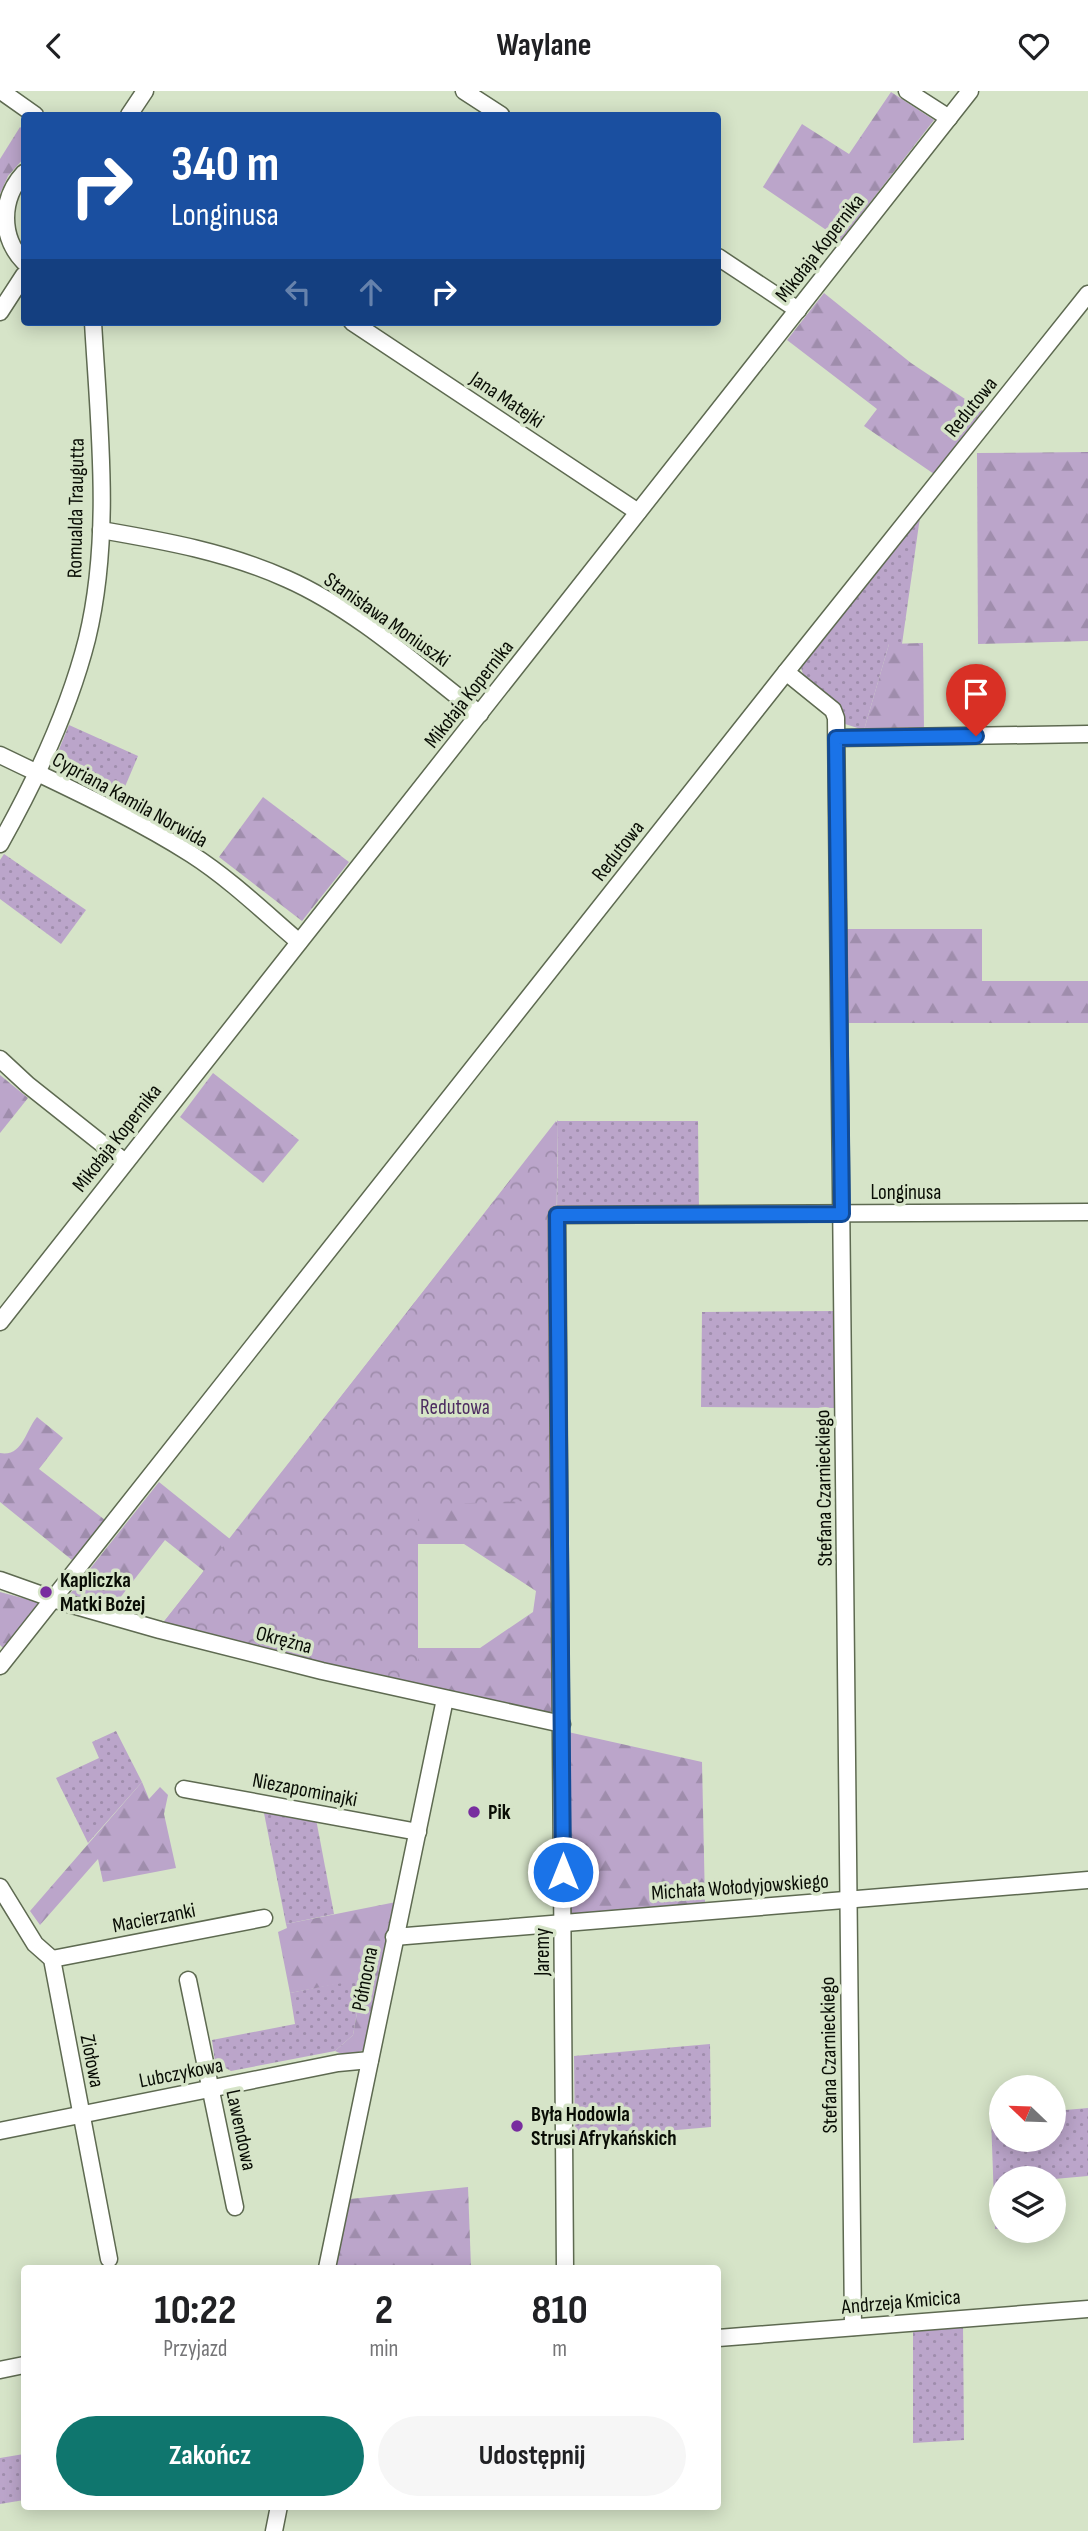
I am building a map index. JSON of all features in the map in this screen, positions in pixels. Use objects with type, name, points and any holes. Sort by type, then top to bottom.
[{"type":"street","points":[[1,91],[31,112]]},
{"type":"street","points":[[131,112],[145,91]]},
{"type":"street","points":[[464,91],[496,112]]},
{"type":"street","points":[[907,91],[948,118]]},
{"type":"street","name":"Mikołaja Kopernika","points":[[0,1322],[970,91]]},
{"type":"street","points":[[21,177],[9,195],[2,216],[8,236],[21,259]]},
{"type":"street","points":[[721,259],[798,310]]},
{"type":"street","points":[[0,312],[21,280]]},
{"type":"street","name":"Redutowa","points":[[0,1666],[1088,294]]},
{"type":"street","name":"Romualda Traugutta","points":[[0,844],[37,773],[71,689],[87,637],[97,577],[101,530],[101,454],[93,326]]},
{"type":"street","name":"Jana Matejki","points":[[358,326],[638,512]]},
{"type":"street","name":"Stanisława Moniuszki","points":[[101,530],[192,545],[239,559],[289,579],[356,619],[480,714]]},
{"type":"street","name":"Stefana Czarnieckiego","points":[[786,672],[833,710],[836,717],[853,2327]]},
{"type":"street","points":[[836,738],[1088,734]]},
{"type":"street","name":"Cypriana Kamila Norwida","points":[[0,755],[153,832],[192,855],[230,883],[299,942]]},
{"type":"street","points":[[0,1059],[28,1085],[125,1162]]},
{"type":"street","name":"Longinusa","points":[[557,1215],[1088,1212]]},
{"type":"street","name":"Jaremy","points":[[557,1215],[565,2265]]},
{"type":"street","name":"Okrężna","points":[[0,1580],[62,1602],[160,1630],[322,1671],[562,1724]]},
{"type":"street","name":"Północna","points":[[328,2265],[445,1699]]},
{"type":"street","name":"Niezapominajki","points":[[184,1789],[418,1832]]},
{"type":"street","name":"Michała Wołodyjowskiego","points":[[394,1937],[1088,1880]]},
{"type":"street","points":[[0,1887],[35,1944],[52,1959]]},
{"type":"street","name":"Macierzanki","points":[[52,1959],[264,1919]]},
{"type":"street","name":"Ziołowa","points":[[52,1959],[108,2259]]},
{"type":"street","name":"Lawendowa","points":[[188,1980],[235,2207]]},
{"type":"street","name":"Lubczykowa","points":[[0,2131],[338,2063],[370,2060]]},
{"type":"street","name":"Andrzeja Kmicica","points":[[721,2338],[1088,2309]]},
{"type":"street","points":[[0,2370],[21,2366]]},
{"type":"street","points":[[274,2531],[278,2510]]},
{"type":"green space","points":[[891,92],[934,120],[841,240],[763,187],[802,124],[849,154]]},
{"type":"green space","points":[[20,127],[21,161],[8,176],[0,194],[0,159]]},
{"type":"green space","points":[[824,293],[911,363],[983,411],[934,474],[864,426],[877,409],[787,340]]},
{"type":"green space","points":[[1088,452],[1088,641],[978,644],[977,453]]},
{"type":"green space","points":[[920,517],[902,644],[889,644],[864,730],[845,724],[838,708],[804,677],[801,668]]},
{"type":"green space","points":[[923,643],[924,729],[864,730],[889,644]]},
{"type":"green space","points":[[69,725],[138,756],[121,796],[53,764]]},
{"type":"green space","points":[[263,797],[349,862],[302,921],[219,857]]},
{"type":"green space","points":[[4,854],[86,910],[61,944],[0,899],[0,860]]},
{"type":"green space","points":[[846,929],[982,929],[982,981],[1088,981],[1088,1023],[849,1023]]},
{"type":"green space","points":[[213,1073],[299,1140],[263,1183],[180,1117]]},
{"type":"green space","points":[[0,1075],[28,1098],[0,1133]]},
{"type":"green space","name":"Redutowa","points":[[558,1120],[552,1500],[418,1505],[418,1687],[159,1628]]},
{"type":"green space","name":"Redutowa","points":[[556,1121],[554,1708],[547,1716],[162,1624],[204,1571],[165,1540],[109,1612],[66,1599],[159,1482],[230,1539]],"holes":[[[416,1544],[464,1544],[536,1591],[533,1612],[480,1648],[417,1648]]]},
{"type":"green space","points":[[558,1121],[698,1121],[699,1210],[557,1211]]},
{"type":"green space","points":[[836,1311],[838,1408],[701,1407],[702,1312]]},
{"type":"green space","points":[[37,1417],[63,1438],[39,1469],[105,1520],[72,1560],[0,1502],[0,1453],[8,1453],[19,1447]]},
{"type":"green space","points":[[0,1592],[41,1603],[4,1649],[0,1645]]},
{"type":"green space","points":[[116,1731],[142,1782],[88,1843],[56,1778],[99,1758],[92,1742]]},
{"type":"green space","points":[[568,1732],[702,1762],[705,1903],[569,1914]]},
{"type":"green space","points":[[142,1782],[149,1799],[160,1787],[168,1795],[164,1814],[176,1868],[103,1882],[98,1859],[40,1925],[30,1911]]},
{"type":"green space","points":[[263,1808],[316,1819],[334,1914],[286,1924]]},
{"type":"green space","points":[[396,1902],[367,2048],[351,2054],[339,2053],[335,2051],[353,2035],[363,1979],[290,1993],[278,1932],[287,1928],[286,1924]]},
{"type":"green space","points":[[363,1978],[353,2035],[335,2051],[231,2071],[215,2062],[212,2040],[295,2024],[290,1993]]},
{"type":"green space","points":[[710,2044],[711,2127],[575,2139],[574,2056]]},
{"type":"green space","points":[[1088,2108],[1088,2176],[1066,2178],[1066,2166],[993,2166],[992,2153],[1066,2153],[1066,2110]]},
{"type":"green space","points":[[468,2187],[471,2265],[337,2265],[350,2199]]},
{"type":"green space","points":[[963,2325],[964,2440],[913,2443],[913,2329]]},
{"type":"green space","points":[[21,2454],[21,2500],[0,2504],[0,2458]]},
{"type":"place","name":"Kapliczka Matki Bożej","points":[[46,1592]]},
{"type":"place","name":"Pik","points":[[474,1812]]},
{"type":"place","name":"Była Hodowla Strusi Afrykańskich","points":[[517,2126]]},
{"type":"route","points":[[563,1872],[557,1215],[842,1214],[836,738],[976,736]]}]
